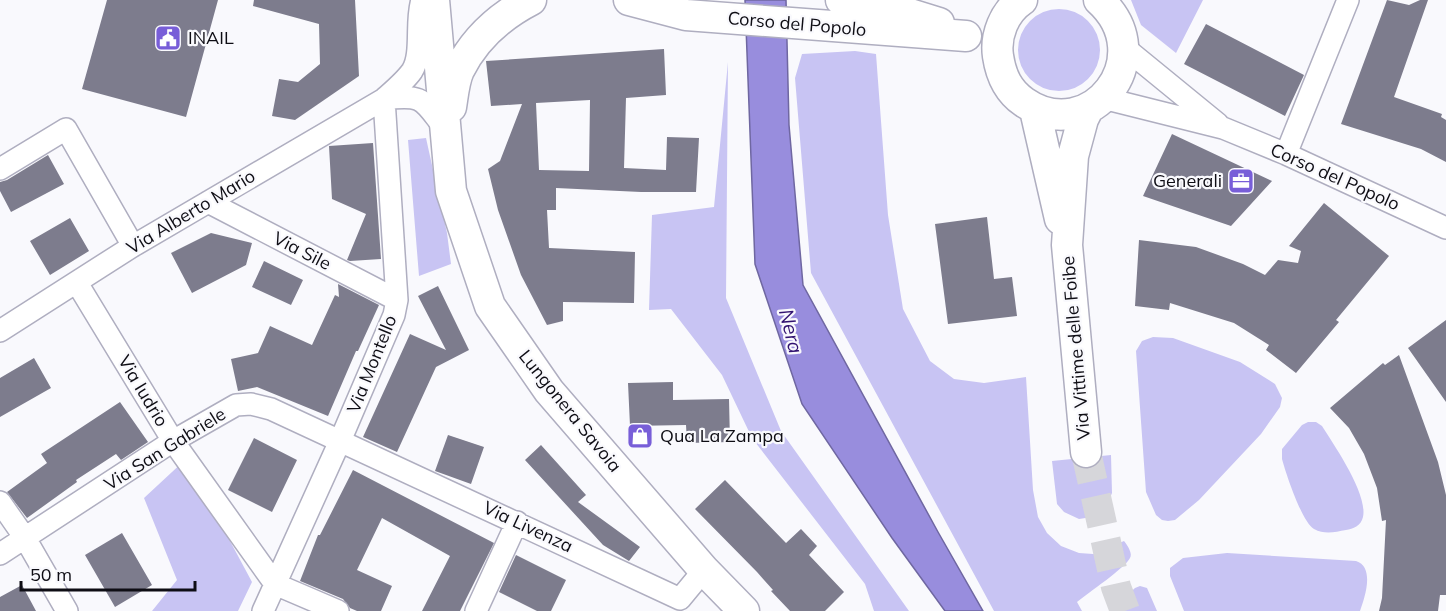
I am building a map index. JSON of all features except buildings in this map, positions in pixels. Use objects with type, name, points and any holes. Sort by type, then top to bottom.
[{"type":"street","name":"Via Alberto Mario","points":[[0,331],[133,246],[384,99],[412,71],[416,55],[418,11],[422,0]]},
{"type":"street","name":"Lungonera Savoia","points":[[434,0],[451,191],[490,306],[549,391],[704,570],[744,611]]},
{"type":"street","points":[[446,130],[458,72],[480,39],[503,16],[531,0]]},
{"type":"street","name":"Corso del Popolo","points":[[629,0],[686,15],[873,16],[934,22],[996,48]]},
{"type":"street","name":"Corso del Popolo","points":[[841,0],[873,16]]},
{"type":"street","points":[[873,16],[904,0]]},
{"type":"street","points":[[1099,0],[1111,10],[1121,28],[1125,48]]},
{"type":"street","points":[[1286,154],[1348,0]]},
{"type":"street","points":[[1014,1],[999,31],[996,48],[1000,73],[1014,95],[1035,110],[1052,114],[1071,114],[1096,103]]},
{"type":"street","name":"Corso del Popolo","points":[[1125,48],[1223,128]]},
{"type":"street","name":"Via Vittime delle Foibe","points":[[1067,245],[1073,156],[1083,119],[1115,84],[1122,66],[1125,48]]},
{"type":"street","name":"Via Alberto Mario","points":[[384,99],[409,96],[422,100],[446,130]]},
{"type":"street","name":"Via Montello","points":[[263,611],[394,315],[397,300],[384,99]]},
{"type":"street","name":"Corso del Popolo","points":[[1096,103],[1223,128],[1286,154],[1446,228]]},
{"type":"street","name":"Via Vittime delle Foibe","points":[[1035,110],[1067,245],[1086,452]]},
{"type":"street","points":[[0,169],[66,129],[133,246]]},
{"type":"street","name":"Via Sile","points":[[208,202],[397,300]]},
{"type":"street","name":"Via Iudrio","points":[[77,283],[173,441],[275,584]]},
{"type":"street","name":"Via San Gabriele","points":[[0,554],[173,441],[236,405],[251,404],[271,408],[340,441]]},
{"type":"street","name":"Via Livenza","points":[[340,441],[517,522],[677,605],[704,570]]},
{"type":"street","points":[[0,502],[68,611]]},
{"type":"street","points":[[476,611],[517,522]]},
{"type":"street","points":[[275,584],[338,611]]},
{"type":"shaded area","points":[[1131,0],[1203,0],[1176,53],[1141,25]]},
{"type":"shaded area","points":[[1059,9],[1075,12],[1088,21],[1097,34],[1100,50],[1097,66],[1088,79],[1075,88],[1059,91],[1043,88],[1030,79],[1021,66],[1018,50],[1021,34],[1030,21],[1043,12]]},
{"type":"shaded area","points":[[855,51],[876,54],[888,215],[903,309],[930,361],[954,379],[984,383],[1026,377],[1033,490],[1038,517],[1047,533],[1061,546],[1079,553],[1093,554],[1124,541],[1130,551],[1130,558],[1121,568],[1077,602],[1082,611],[994,611],[811,273],[795,78],[802,54]]},
{"type":"shaded area","points":[[728,62],[726,298],[781,431],[909,611],[874,611],[865,584],[752,438],[722,375],[671,309],[649,310],[652,215],[714,207]]},
{"type":"shaded area","points":[[426,138],[447,233],[451,264],[419,276],[408,140]]},
{"type":"shaded area","points":[[1153,337],[1173,338],[1240,362],[1275,384],[1282,398],[1280,407],[1261,434],[1199,500],[1175,520],[1168,521],[1156,515],[1146,492],[1136,351],[1142,341]]},
{"type":"shaded area","points":[[1316,422],[1322,426],[1355,483],[1363,507],[1363,517],[1359,525],[1354,528],[1330,532],[1318,531],[1309,525],[1300,508],[1284,466],[1282,449],[1302,425]]},
{"type":"shaded area","points":[[1111,455],[1112,493],[1105,510],[1092,517],[1079,519],[1064,512],[1057,504],[1052,461]]},
{"type":"shaded area","points":[[186,459],[252,582],[238,611],[152,611],[177,580],[144,498]]},
{"type":"shaded area","points":[[1227,553],[1356,561],[1362,564],[1367,576],[1366,591],[1360,611],[1184,611],[1170,576],[1170,568],[1183,558]]},
{"type":"shaded area","points":[[1140,586],[1147,588],[1157,611],[1110,611],[1135,588]]},
{"type":"water","name":"Nera","points":[[745,0],[786,0],[789,125],[803,285],[983,611],[945,611],[892,538],[802,404],[755,264]]},
{"type":"tunnel","points":[[1086,452],[1116,587],[1125,611]]},
{"type":"place","name":"INAIL","points":[[168,38]]},
{"type":"place","name":"Generali","points":[[1241,181]]},
{"type":"place","name":"Qua La Zampa","points":[[640,436]]}]
